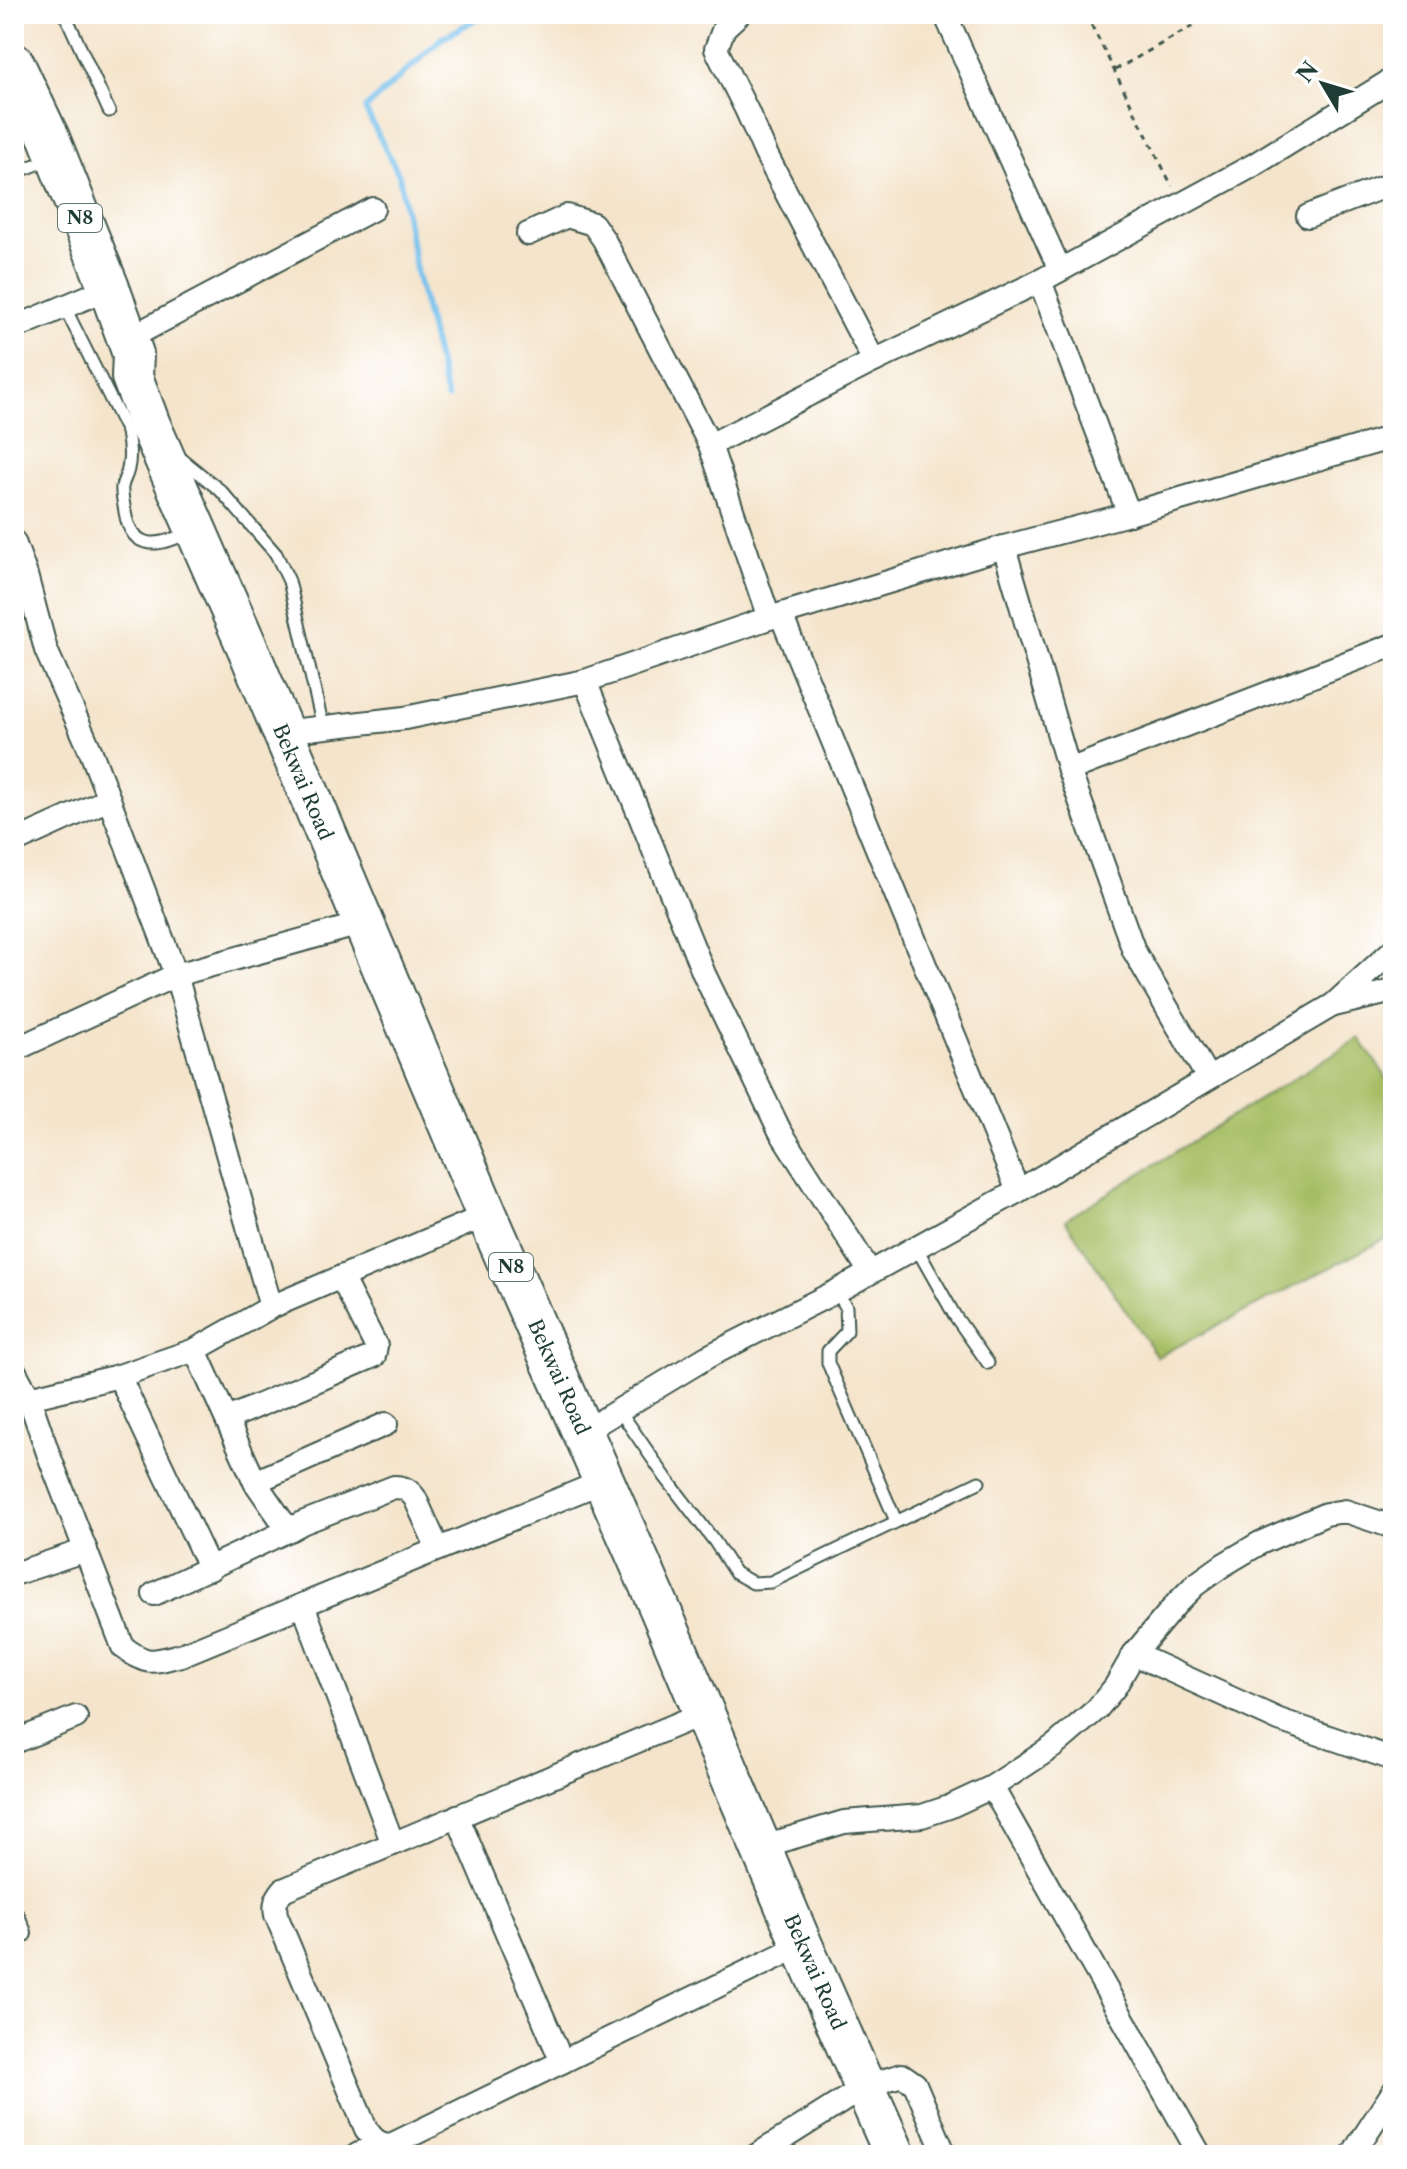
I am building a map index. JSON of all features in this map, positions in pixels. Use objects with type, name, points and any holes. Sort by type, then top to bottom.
[{"type":"highway","name":"Bekwai Road","points":[[14,64],[49,138],[88,296]]},
{"type":"highway","name":"Bekwai Road","points":[[14,118],[25,169],[88,296],[124,355],[144,432],[195,529],[248,649],[487,1215],[895,2155]]},
{"type":"street","points":[[739,14],[724,28],[716,49],[766,154],[874,361]]},
{"type":"street","points":[[945,14],[1050,275],[1129,514]]},
{"type":"street","points":[[710,445],[1050,275],[1252,166],[1393,79]]},
{"type":"street","points":[[1308,216],[1393,183]]},
{"type":"street","points":[[124,355],[373,209]]},
{"type":"street","points":[[528,234],[567,216],[593,224],[710,445],[775,616],[1018,1191]]},
{"type":"street","points":[[14,328],[88,296]]},
{"type":"street","points":[[282,732],[405,718],[585,681],[775,616],[1004,547],[1393,437]]},
{"type":"street","points":[[14,542],[20,576],[46,650],[91,752],[176,975],[271,1307]]},
{"type":"street","points":[[1004,547],[1069,770],[1134,951],[1208,1078]]},
{"type":"street","points":[[1069,770],[1393,645]]},
{"type":"street","points":[[585,681],[704,974],[780,1131],[870,1272]]},
{"type":"street","points":[[14,842],[109,799]]},
{"type":"street","points":[[14,1050],[176,975],[364,923]]},
{"type":"street","points":[[583,1432],[707,1357],[837,1291],[1018,1191],[1333,1005],[1393,950]]},
{"type":"street","points":[[1333,1005],[1393,991]]},
{"type":"street","points":[[21,1400],[119,1376],[195,1350],[271,1307],[487,1215]]},
{"type":"street","points":[[227,1419],[374,1356],[376,1346],[341,1277]]},
{"type":"street","points":[[195,1350],[255,1482],[291,1529]]},
{"type":"street","points":[[14,1370],[21,1400],[48,1453],[123,1647],[139,1659],[155,1662],[181,1655],[604,1481]]},
{"type":"street","points":[[119,1376],[210,1569]]},
{"type":"street","points":[[255,1482],[386,1424]]},
{"type":"street","points":[[154,1594],[291,1529],[394,1487],[403,1487],[415,1498],[438,1549]]},
{"type":"street","points":[[761,1847],[844,1822],[922,1816],[992,1787],[1054,1746],[1097,1709],[1115,1687],[1134,1654],[1177,1603],[1195,1585],[1223,1565],[1260,1543],[1326,1514],[1345,1511],[1393,1527]]},
{"type":"street","points":[[14,1574],[86,1550]]},
{"type":"street","points":[[303,1605],[393,1844]]},
{"type":"street","points":[[1134,1654],[1279,1720],[1393,1759]]},
{"type":"street","points":[[704,1713],[283,1890],[274,1905],[276,1915],[366,2129],[385,2146],[393,2144],[802,1945]]},
{"type":"street","points":[[14,1742],[76,1717]]},
{"type":"street","points":[[992,1787],[1200,2155]]},
{"type":"street","points":[[457,1816],[562,2062]]},
{"type":"street","points":[[757,2155],[866,2086],[902,2075],[915,2084],[945,2155]]},
{"type":"street","points":[[1352,2155],[1393,2092]]},
{"type":"street","points":[[357,2155],[380,2143]]},
{"type":"lane","points":[[65,14],[109,111]]},
{"type":"lane","points":[[88,296],[144,432],[221,491],[276,554],[289,581],[323,727]]},
{"type":"lane","points":[[144,432],[130,449],[122,488],[127,521],[136,538],[147,543],[170,541],[195,529]]},
{"type":"lane","points":[[916,1247],[955,1316],[988,1363]]},
{"type":"lane","points":[[837,1291],[846,1307],[847,1331],[828,1351],[828,1363],[896,1521]]},
{"type":"lane","points":[[619,1410],[735,1573],[753,1583],[771,1582],[979,1482]]},
{"type":"path","points":[[1086,14],[1181,204]]},
{"type":"path","points":[[1115,70],[1214,14]]},
{"type":"green space","points":[[1359,1038],[1393,1087],[1393,1235],[1157,1357],[1065,1220]]},
{"type":"waterway","points":[[447,398],[417,275],[399,175],[365,109],[441,39],[485,14]]}]
